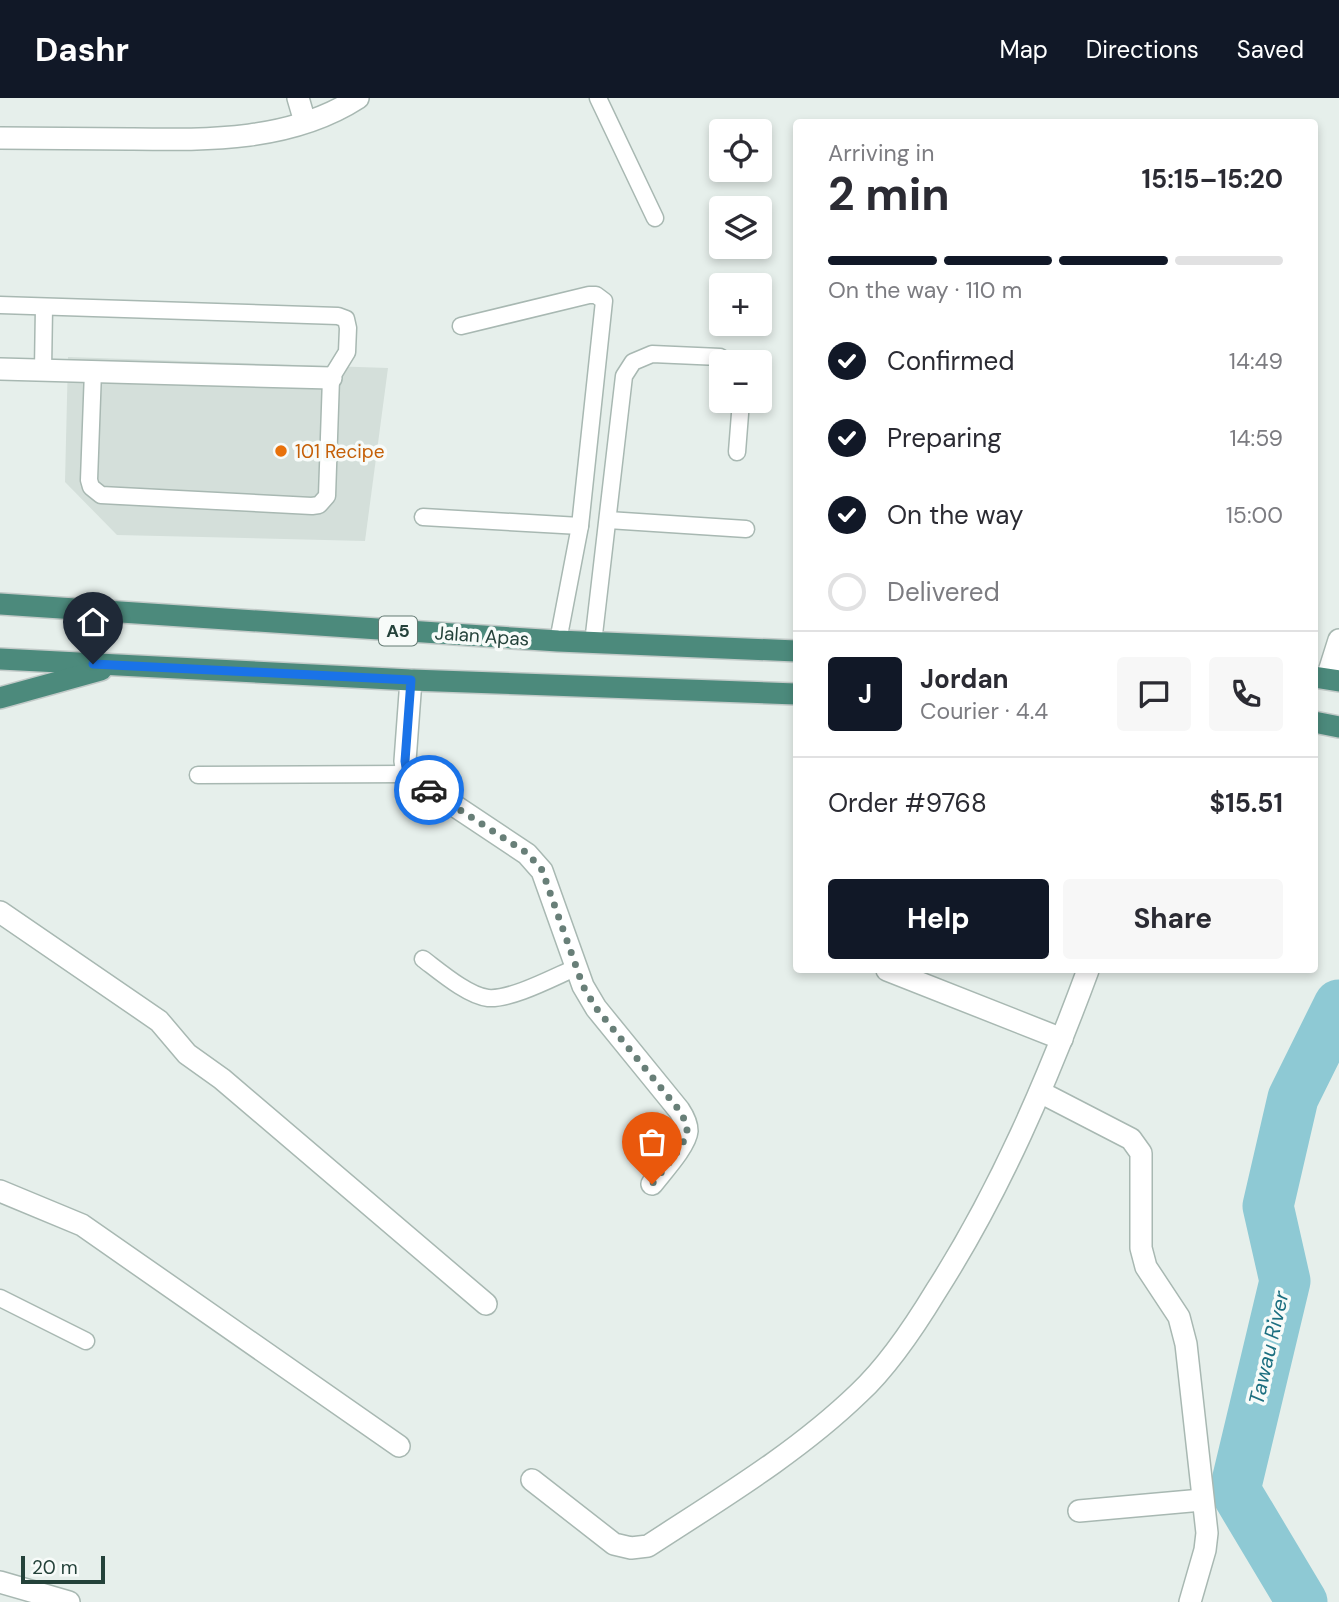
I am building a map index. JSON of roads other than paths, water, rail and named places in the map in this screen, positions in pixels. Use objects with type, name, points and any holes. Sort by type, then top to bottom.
[{"type":"highway","name":"Jalan Apas","points":[[0,604],[558,641],[793,651]]},
{"type":"highway","points":[[0,659],[411,680],[793,694]]},
{"type":"highway","points":[[0,698],[116,666]]},
{"type":"highway","points":[[1318,723],[1339,727]]},
{"type":"street","points":[[298,98],[305,122]]},
{"type":"street","points":[[0,138],[212,140],[265,133],[305,122],[358,98]]},
{"type":"street","points":[[0,369],[331,378]]},
{"type":"street","points":[[1327,678],[1339,640]]},
{"type":"street","points":[[411,680],[405,761],[407,774],[527,853],[542,870],[583,986],[596,1008],[685,1121],[685,1140],[652,1184]]},
{"type":"street","points":[[0,912],[159,1021],[187,1054],[222,1079],[486,1304]]},
{"type":"street","points":[[895,973],[1062,1039]]},
{"type":"street","points":[[532,1480],[614,1544],[631,1548],[648,1546],[724,1496],[823,1424],[861,1391],[915,1325],[975,1228],[1040,1092],[1087,973]]},
{"type":"street","points":[[1040,1092],[1131,1139],[1141,1153],[1141,1248],[1146,1267],[1179,1317],[1191,1375],[1207,1533],[1205,1550],[1190,1602]]},
{"type":"street","points":[[0,1191],[82,1225],[399,1446]]},
{"type":"street","points":[[1079,1511],[1202,1500]]},
{"type":"street","points":[[0,1582],[69,1602]]},
{"type":"lane","points":[[598,98],[655,218]]},
{"type":"lane","points":[[461,326],[589,295],[596,295],[604,301],[580,526],[558,641]]},
{"type":"lane","points":[[0,305],[338,316],[345,319],[348,323],[347,352],[331,378],[328,491],[323,502],[312,506],[101,495],[91,487],[89,480],[93,371]]},
{"type":"lane","points":[[43,370],[44,307]]},
{"type":"lane","points":[[593,643],[624,376],[633,362],[652,354],[709,357]]},
{"type":"lane","points":[[737,452],[740,413]]},
{"type":"lane","points":[[423,517],[580,526]]},
{"type":"lane","points":[[608,520],[746,529]]},
{"type":"lane","points":[[198,775],[407,774]]},
{"type":"lane","points":[[423,959],[471,992],[488,998],[516,992],[575,968]]},
{"type":"lane","points":[[0,1298],[86,1341]]},
{"type":"waterway","name":"Tawau River","points":[[1302,1602],[1235,1490],[1285,1281],[1268,1206],[1293,1098],[1339,1005]]},
{"type":"place","name":"101 Recipe","points":[[281,451]]}]
